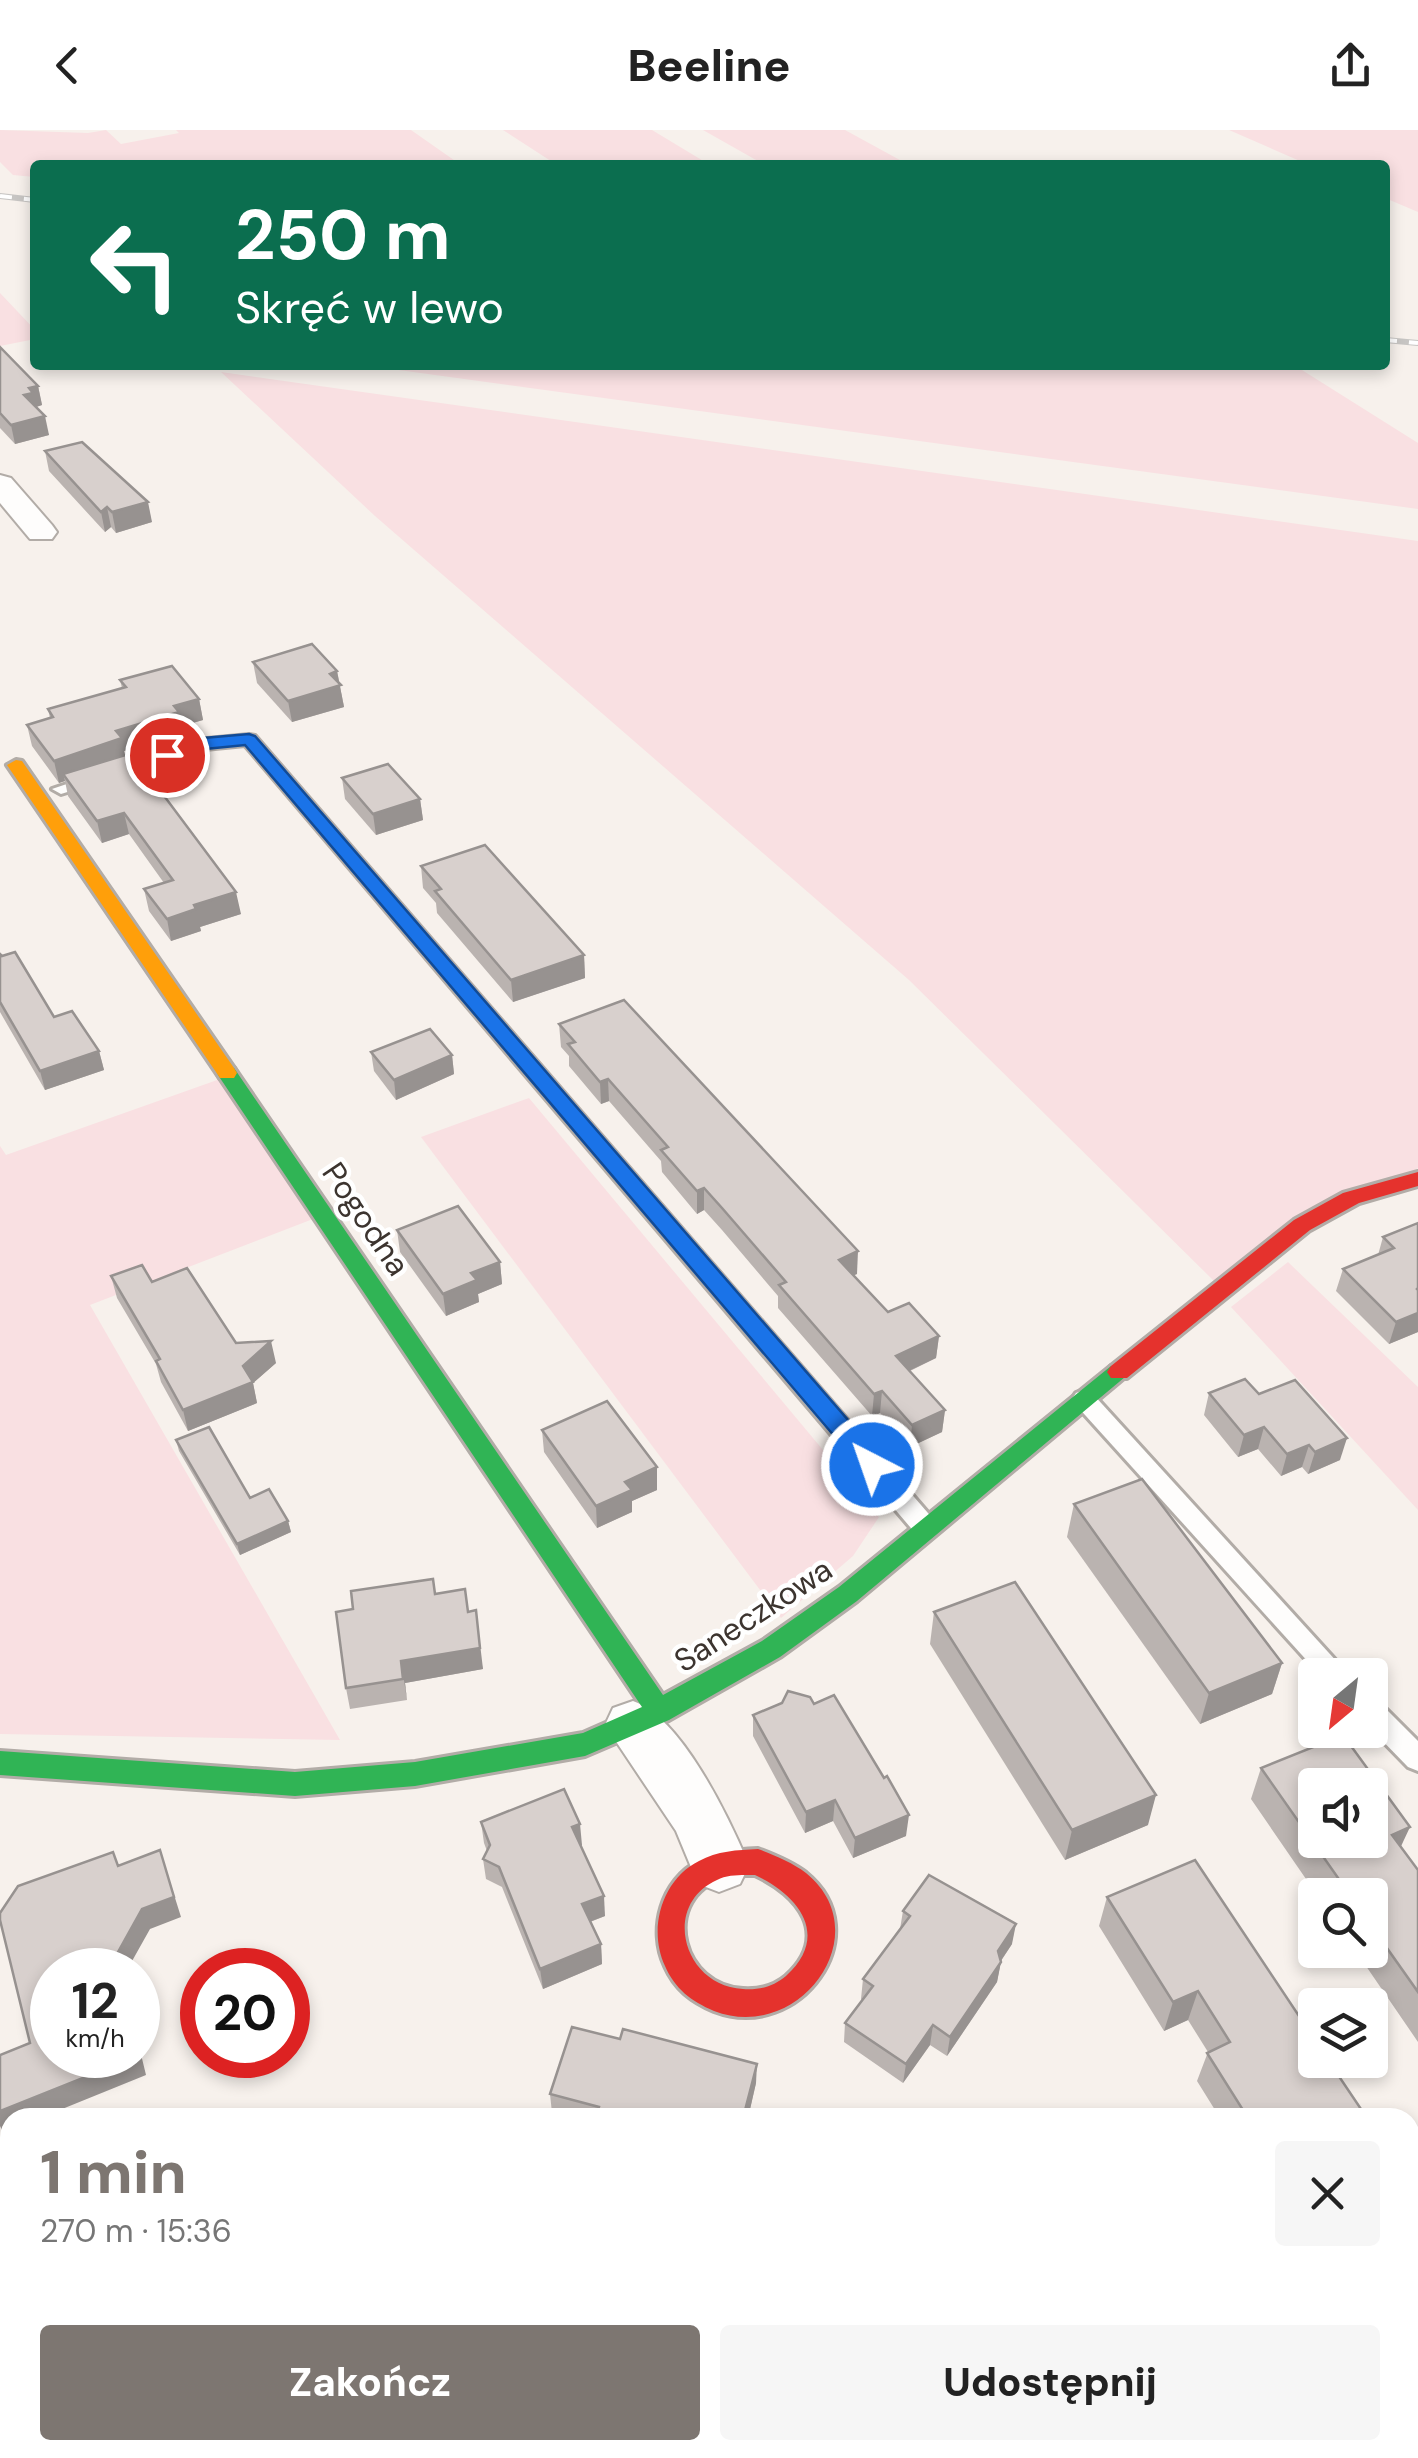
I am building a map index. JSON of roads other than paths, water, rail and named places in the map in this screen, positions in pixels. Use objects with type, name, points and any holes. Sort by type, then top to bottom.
[{"type":"street","points":[[0,484],[41,532]]},
{"type":"street","name":"Pogodna","points":[[16,765],[505,1478],[646,1718]]},
{"type":"street","name":"Saneczkowa","points":[[0,1763],[295,1784],[415,1774],[585,1744],[646,1718],[787,1638],[848,1594],[1302,1226],[1351,1198],[1418,1179]]},
{"type":"street","points":[[646,1718],[700,1817],[718,1865]]},
{"type":"street","points":[[758,1862],[787,1872],[816,1902],[824,1936],[814,1969],[791,1992],[757,2004],[717,2000],[684,1975],[669,1944],[671,1912],[691,1881],[718,1865],[758,1862]]},
{"type":"lane","points":[[61,788],[203,744],[249,740],[926,1527]]},
{"type":"lane","points":[[1084,1399],[1320,1658]]},
{"type":"lane","points":[[1388,1728],[1418,1758]]},
{"type":"railway","points":[[0,196],[30,199]]},
{"type":"railway","points":[[1390,340],[1418,343]]}]
